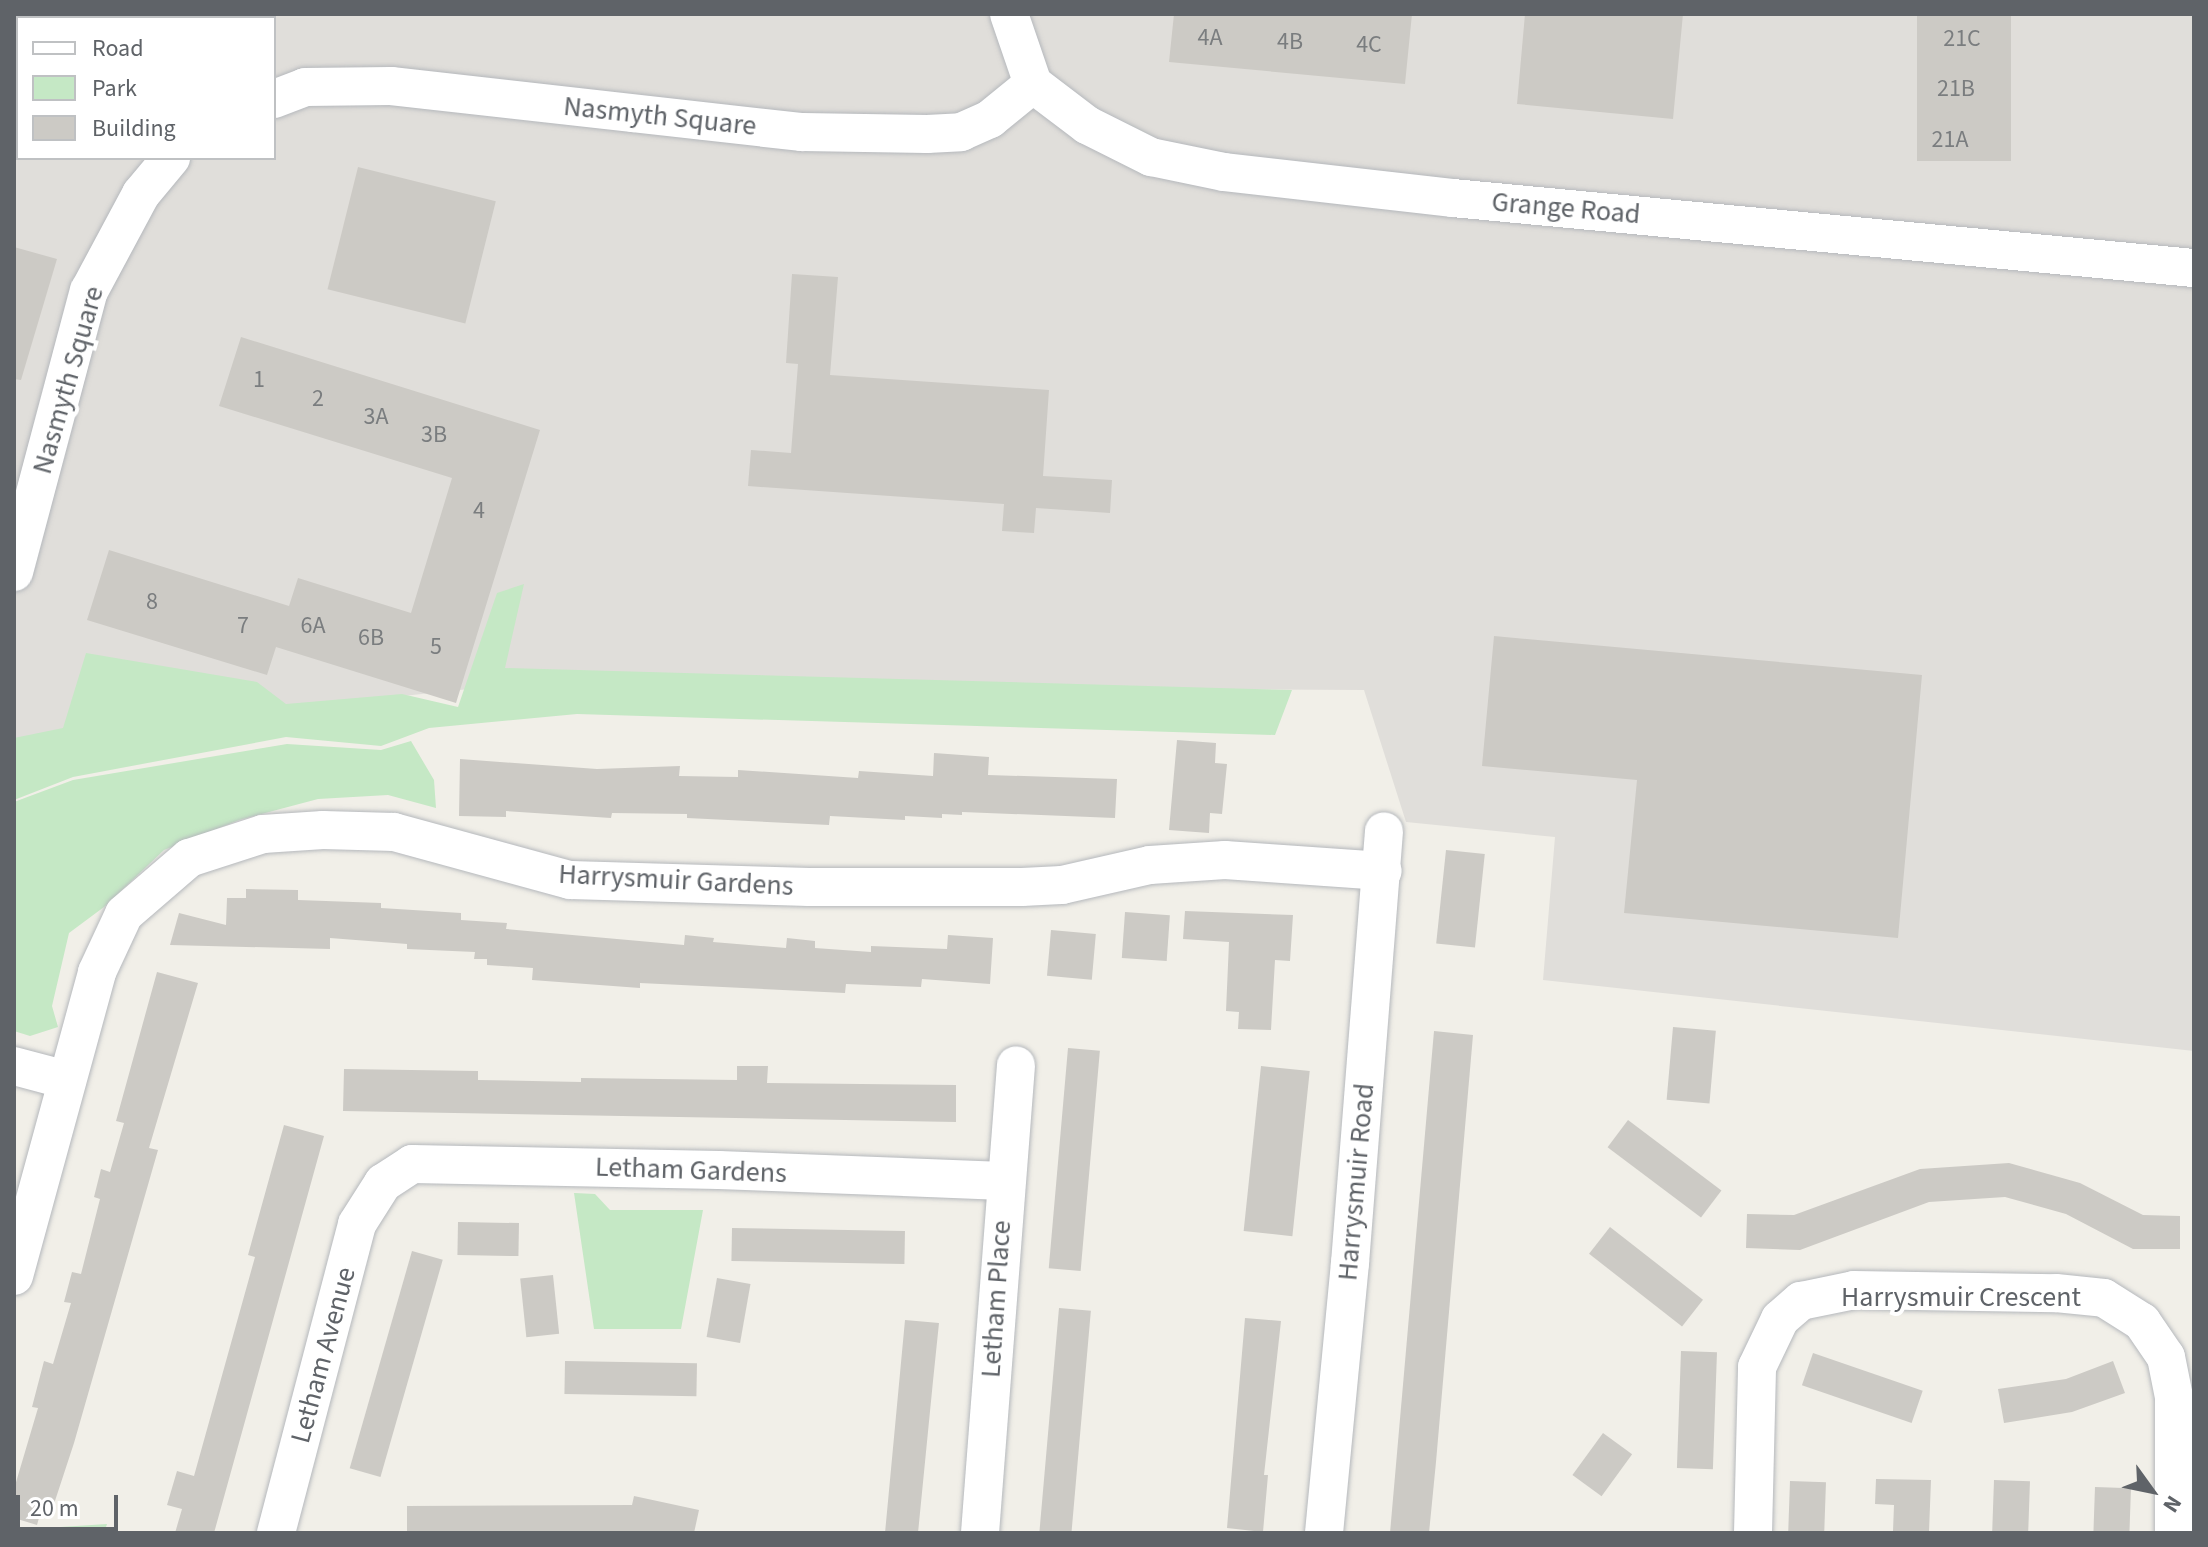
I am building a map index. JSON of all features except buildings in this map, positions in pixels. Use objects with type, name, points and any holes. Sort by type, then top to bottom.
[{"type":"street","points":[[1009,14],[1033,84]]},
{"type":"street","name":"Nasmyth Square","points":[[276,98],[305,87],[391,86],[802,132],[927,134],[961,132],[976,125],[1033,84]]},
{"type":"street","name":"Grange Road","points":[[1033,84],[1087,125],[1151,157],[1224,172],[1453,198],[2194,268]]},
{"type":"street","name":"Nasmyth Square","points":[[14,572],[89,291],[141,194],[169,160]]},
{"type":"street","name":"Harrysmuir Gardens","points":[[14,1276],[97,972],[124,914],[189,858],[263,834],[323,830],[394,832],[570,880],[809,887],[1022,887],[1062,885],[1150,865],[1225,860],[1383,871]]},
{"type":"street","name":"Harrysmuir Road","points":[[1324,1533],[1383,871],[1384,831]]},
{"type":"street","name":"Letham Place","points":[[980,1533],[1004,1181],[1016,1065]]},
{"type":"street","points":[[14,1066],[67,1080]]},
{"type":"street","name":"Letham Gardens","points":[[383,1183],[412,1164],[457,1163],[1004,1181]]},
{"type":"street","name":"Letham Avenue","points":[[276,1533],[357,1224],[383,1183]]},
{"type":"street","name":"Harrysmuir Crescent","points":[[1753,1533],[1757,1367],[1774,1331],[1780,1319],[1801,1301],[1870,1290],[2056,1293],[2104,1298],[2142,1322],[2166,1357],[2174,1397],[2174,1533]]},
{"type":"shaded area","points":[[14,14],[2194,14],[2194,1051],[1543,980],[1555,837],[1406,822],[1364,690],[507,685],[110,727],[14,768]]},
{"type":"green space","points":[[524,584],[505,668],[1292,690],[1275,735],[577,714],[429,728],[381,746],[286,737],[73,777],[14,800],[14,738],[63,728],[86,653],[257,682],[286,704],[402,694],[458,707],[497,593]]},
{"type":"green space","points":[[411,741],[434,780],[436,808],[388,795],[318,799],[239,820],[164,850],[104,907],[69,933],[52,1006],[58,1027],[30,1036],[14,1031],[14,802],[73,780],[287,744],[381,750]]},
{"type":"green space","points":[[574,1193],[595,1194],[610,1210],[703,1210],[681,1329],[594,1329]]},
{"type":"green space","points":[[107,1524],[104,1533],[14,1533],[14,1530]]}]
